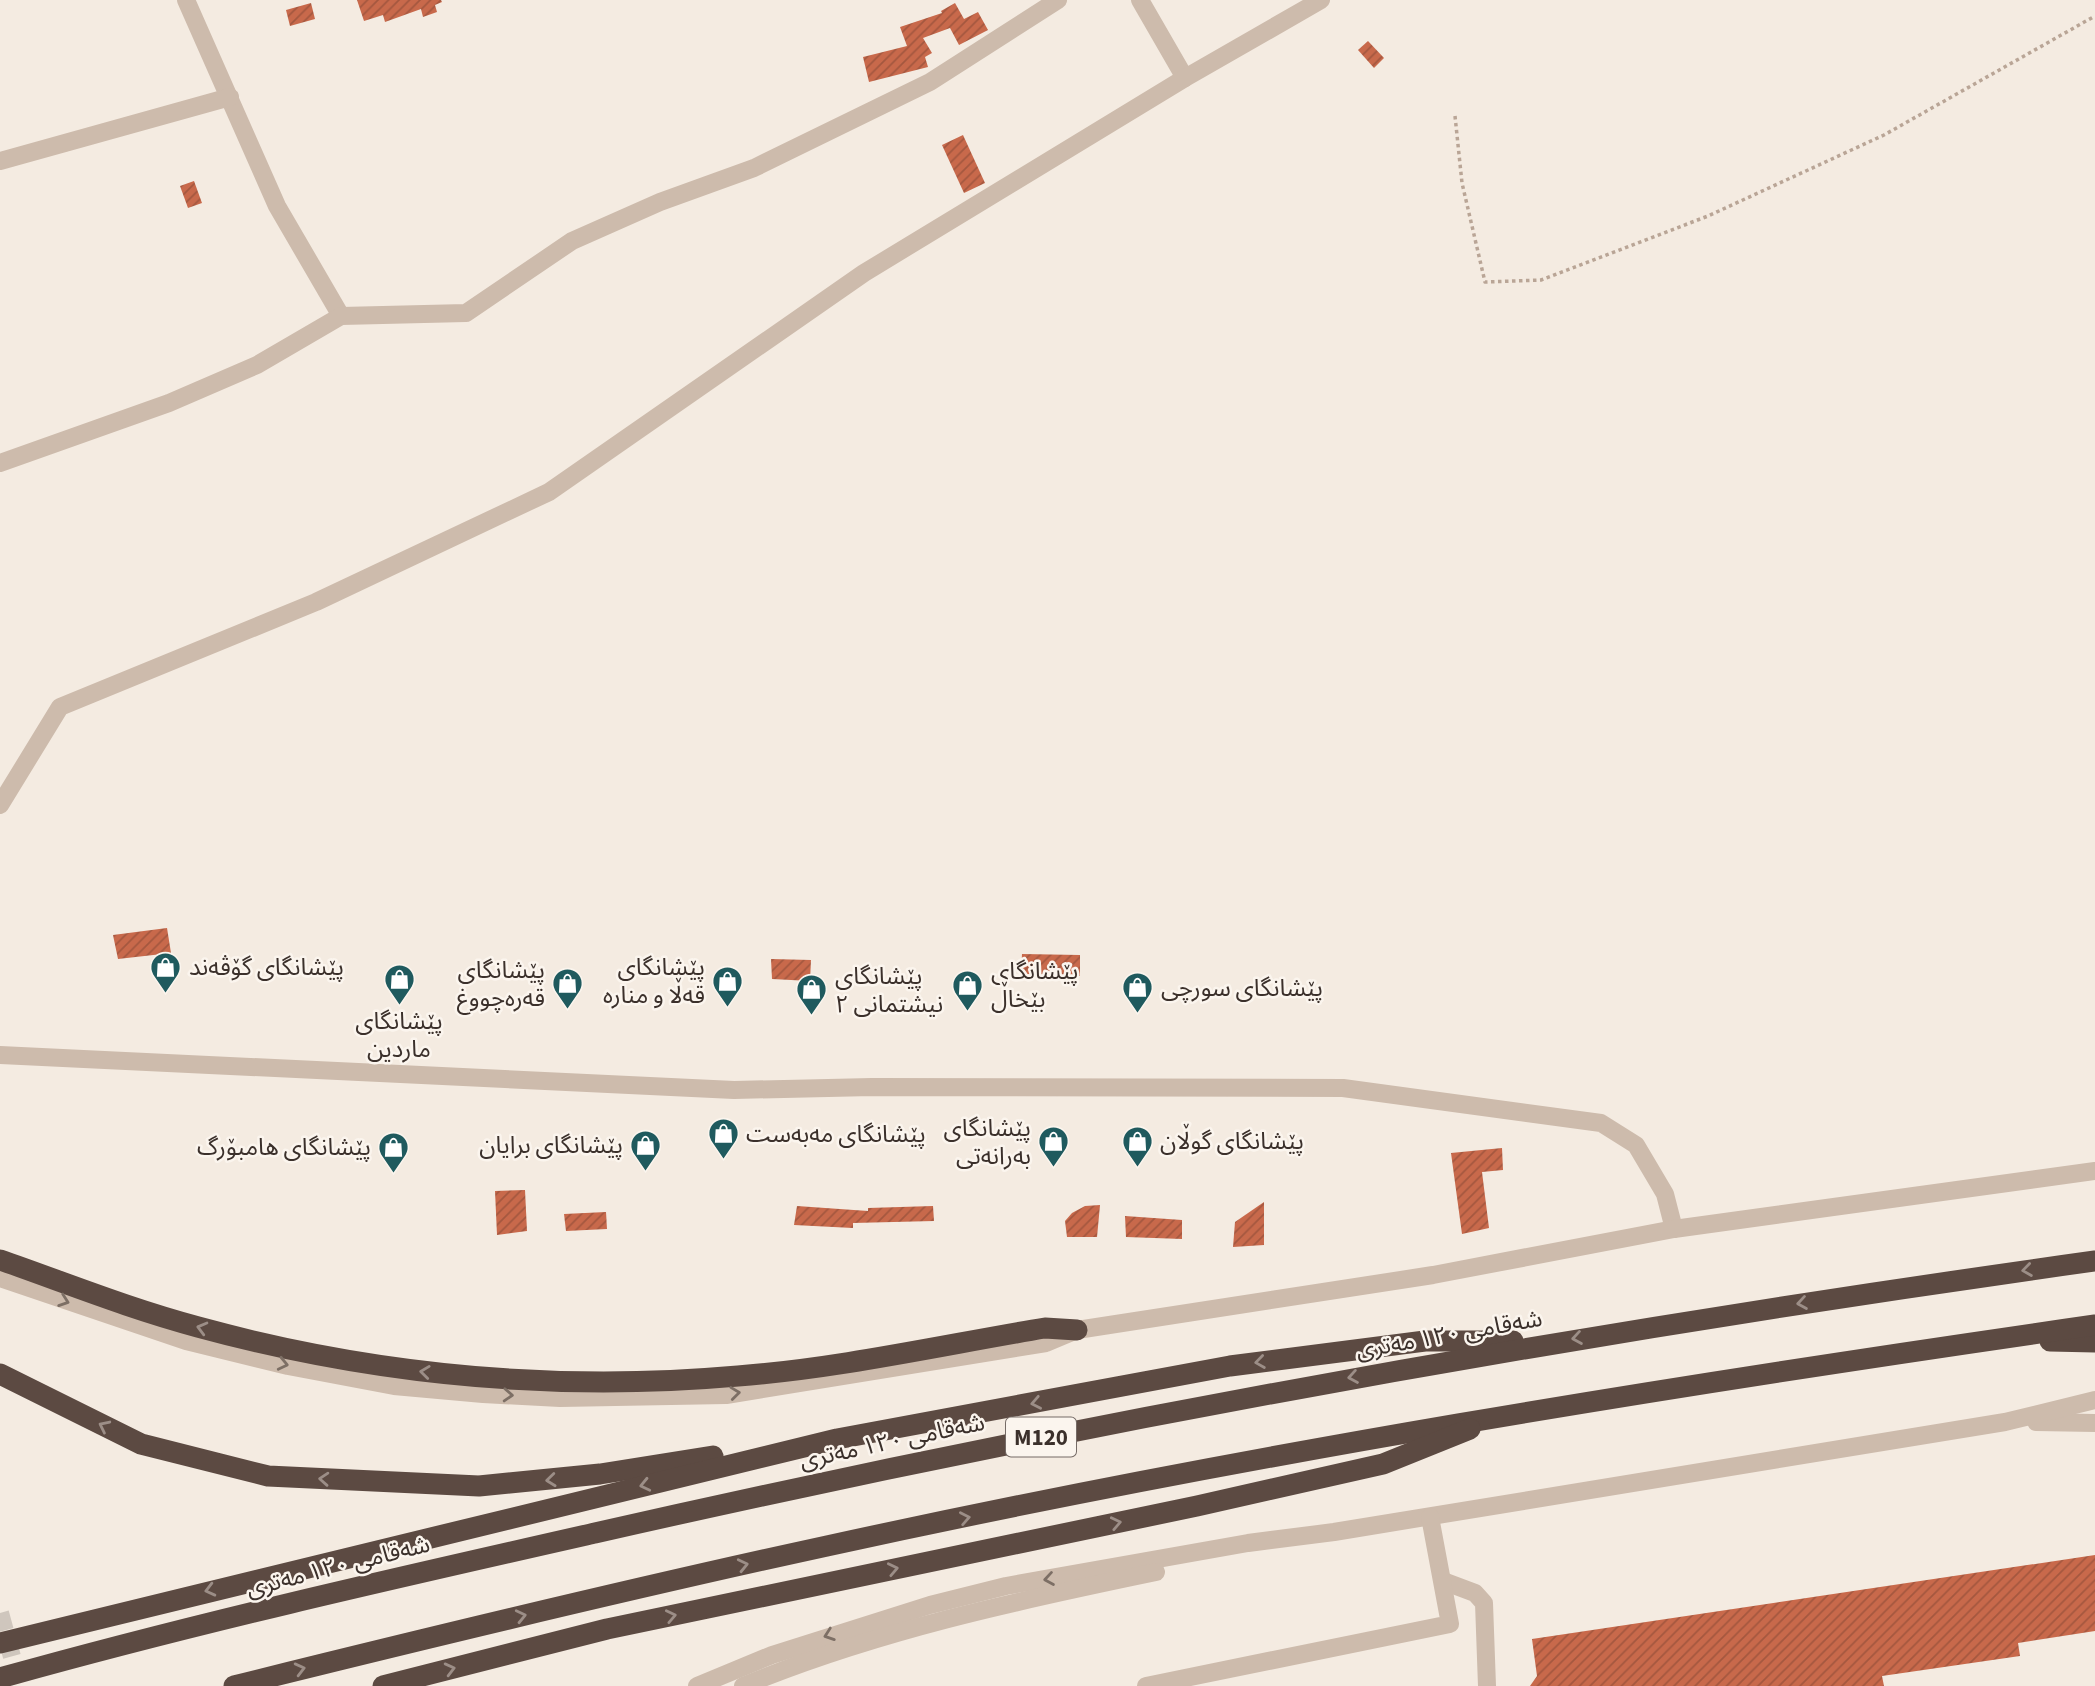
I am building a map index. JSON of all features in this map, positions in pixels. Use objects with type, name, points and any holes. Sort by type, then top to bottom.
[{"type":"highway","points":[[0,1260],[125,1306],[293,1351],[488,1379],[643,1382],[738,1376],[786,1372],[1045,1328],[1077,1330]]},
{"type":"highway","name":"شەقامی ١٢٠ مەتری","points":[[0,1678],[379,1582],[733,1501],[1280,1390],[1547,1343],[2095,1261]]},
{"type":"highway","points":[[233,1686],[447,1633],[829,1545],[1200,1471],[1777,1371],[2095,1325]]},
{"type":"highway","points":[[2009,1338],[2095,1342]]},
{"type":"highway","points":[[0,1374],[141,1444],[268,1476],[478,1486],[600,1474],[836,1439],[1230,1366],[1425,1340],[1485,1339],[1547,1343]]},
{"type":"highway","points":[[383,1686],[607,1629],[1197,1506],[1383,1464],[1421,1451],[1492,1419]]},
{"type":"highway","points":[[0,1643],[836,1439]]},
{"type":"street","points":[[186,0],[277,206],[341,316]]},
{"type":"street","points":[[0,463],[169,403],[257,365],[341,316],[466,313],[572,241],[660,202],[754,168],[930,82],[1058,0]]},
{"type":"street","points":[[1140,0],[1185,78]]},
{"type":"street","points":[[0,805],[60,707],[316,602],[549,492],[864,273],[1185,78],[1321,0]]},
{"type":"street","points":[[0,161],[230,97]]},
{"type":"street","points":[[0,1055],[734,1090],[873,1087],[1343,1088],[1601,1123],[1636,1145],[1665,1194],[1674,1229]]},
{"type":"street","points":[[0,1278],[186,1341],[288,1366],[394,1386],[534,1396],[726,1395],[1046,1343],[1077,1330],[1433,1275],[1674,1229],[2095,1171]]},
{"type":"street","points":[[697,1686],[772,1655],[930,1605],[1006,1586],[1248,1543],[1430,1517],[2005,1422],[2095,1400]]},
{"type":"street","points":[[2005,1422],[2095,1423]]},
{"type":"street","points":[[1146,1686],[1451,1624],[1430,1517]]},
{"type":"street","points":[[743,1686],[868,1640],[940,1619],[1252,1553],[1334,1532]]},
{"type":"street","points":[[1443,1581],[1475,1593],[1484,1603],[1487,1686]]},
{"type":"path","points":[[1455,116],[1462,183],[1485,282],[1541,280],[1708,216],[1884,135],[2095,16]]},
{"type":"building","points":[[357,0],[442,2],[435,5],[437,12],[423,17],[421,9],[385,22],[383,15],[364,21]]},
{"type":"building","points":[[311,3],[315,19],[290,26],[286,10]]},
{"type":"building","points":[[955,3],[964,19],[978,12],[988,30],[959,45],[950,28],[923,38],[932,53],[925,57],[928,67],[869,82],[863,57],[907,46],[900,27],[942,13],[941,11]]},
{"type":"building","points":[[1368,41],[1384,58],[1374,68],[1358,50]]},
{"type":"building","points":[[963,135],[985,183],[964,193],[942,145]]},
{"type":"building","points":[[194,181],[202,203],[188,208],[180,186]]},
{"type":"building","points":[[167,928],[171,953],[118,959],[113,935]]},
{"type":"building","points":[[1022,954],[1080,955],[1080,976],[1021,974]]},
{"type":"building","points":[[771,959],[811,960],[810,981],[772,979]]},
{"type":"building","points":[[1502,1148],[1503,1170],[1482,1172],[1489,1228],[1462,1234],[1451,1153]]},
{"type":"building","points":[[525,1190],[527,1231],[497,1235],[495,1191]]},
{"type":"building","points":[[1264,1202],[1264,1245],[1233,1247],[1235,1222]]},
{"type":"building","points":[[1100,1205],[1097,1237],[1067,1237],[1065,1221],[1072,1213],[1085,1206]]},
{"type":"building","points":[[797,1206],[868,1211],[868,1208],[933,1206],[934,1221],[853,1223],[853,1228],[794,1225]]},
{"type":"building","points":[[606,1212],[607,1229],[566,1231],[564,1214]]},
{"type":"building","points":[[1125,1216],[1182,1220],[1182,1239],[1126,1237]]},
{"type":"building","points":[[2095,1555],[2095,1631],[2018,1643],[2020,1656],[1882,1676],[1884,1686],[1530,1686],[1537,1676],[1532,1639]]},
{"type":"tunnel","points":[[0,1613],[20,1686]]},
{"type":"place","name":"پێشانگای گۆڤەند","points":[[166,994]]},
{"type":"place","name":"پێشانگای ماردين","points":[[399,1006]]},
{"type":"place","name":"پێشانگای قەڵا و منارە","points":[[728,1008]]},
{"type":"place","name":"پێشانگای قەرەچووغ","points":[[568,1011]]},
{"type":"place","name":"پێشانگای بێخاڵ","points":[[968,1012]]},
{"type":"place","name":"پێشانگای سورچی","points":[[1138,1015]]},
{"type":"place","name":"پێشانگای نیشتمانی ٢","points":[[812,1017]]},
{"type":"place","name":"پێشانگای مەبەست","points":[[723,1161]]},
{"type":"place","name":"پێشانگای گوڵان","points":[[1137,1168]]},
{"type":"place","name":"پێشانگای بەرانەتی","points":[[1054,1169]]},
{"type":"place","name":"پێشانگای برایان","points":[[646,1172]]},
{"type":"place","name":"پێشانگای هامبۆرگ","points":[[394,1174]]}]
